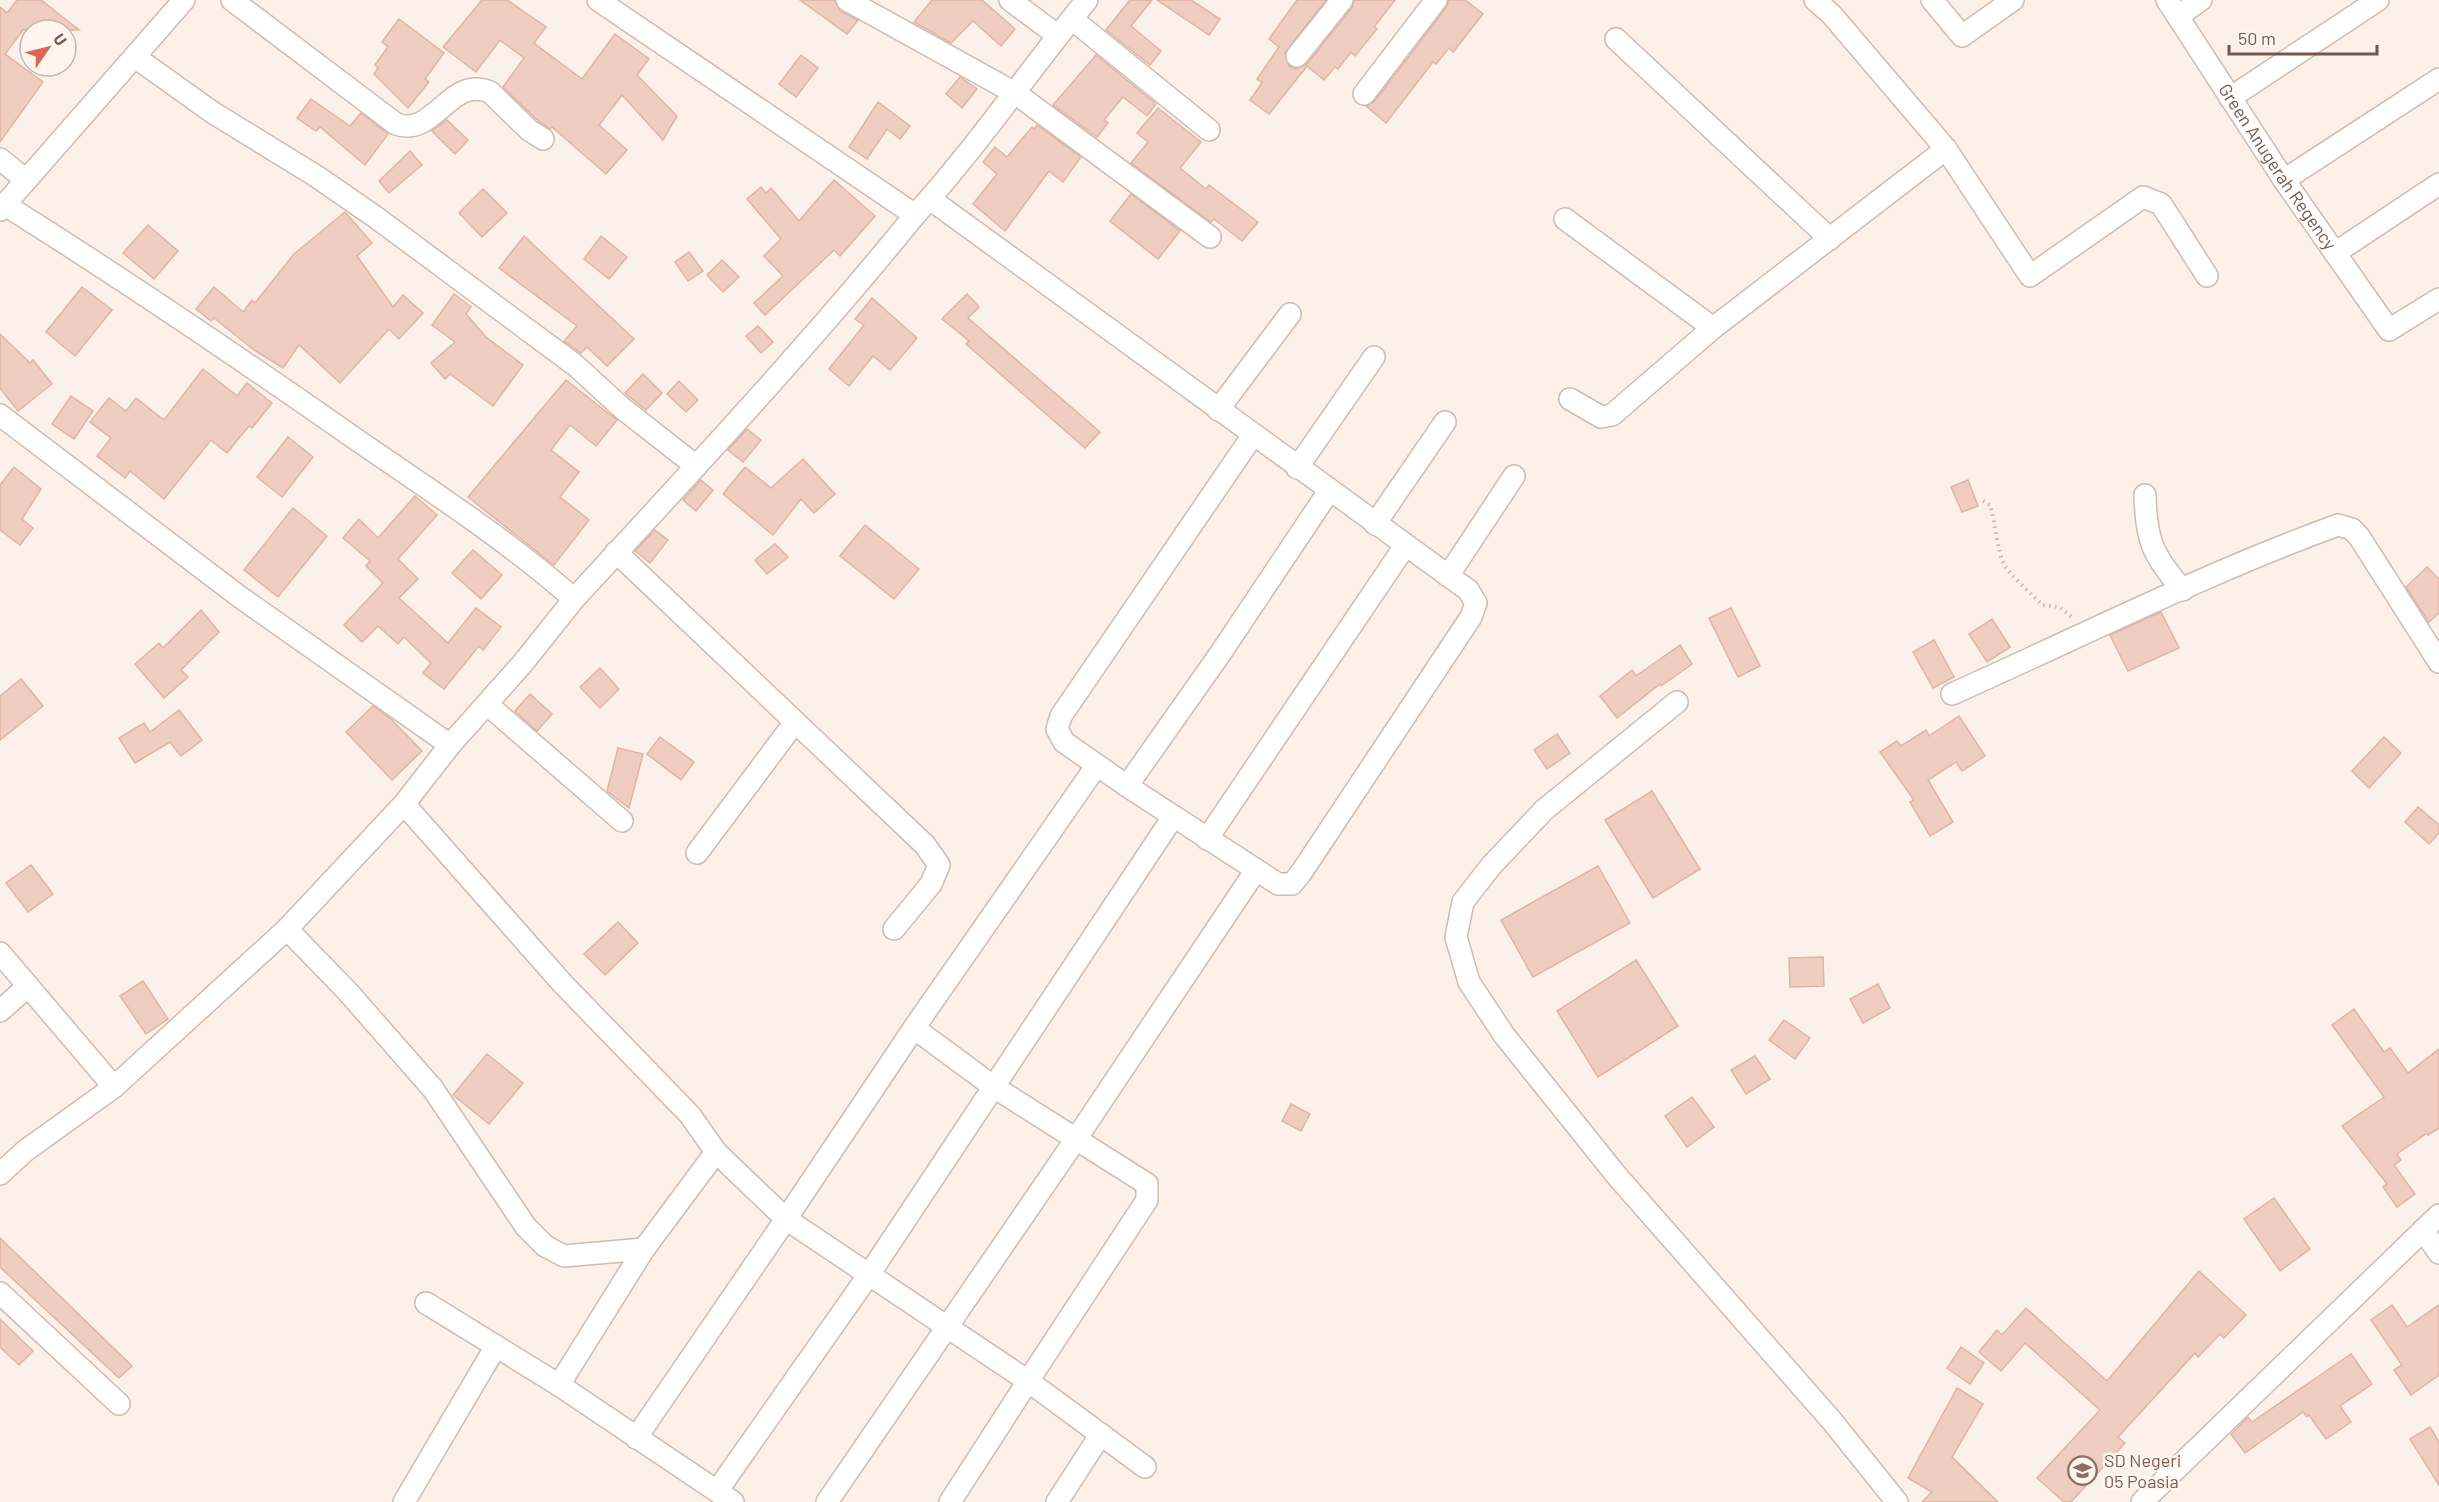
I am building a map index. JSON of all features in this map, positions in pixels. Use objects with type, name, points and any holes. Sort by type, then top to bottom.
[{"type":"street","points":[[184,0],[2,208],[113,273],[257,370],[495,536],[574,598]]},
{"type":"street","points":[[232,0],[396,124],[406,128],[419,126],[458,93],[471,89],[482,89],[490,92],[529,130],[543,139]]},
{"type":"street","points":[[598,0],[915,215]]},
{"type":"street","points":[[847,0],[1016,93],[1210,237]]},
{"type":"street","points":[[1010,0],[1057,35]]},
{"type":"street","points":[[0,1174],[25,1151],[114,1088],[287,929],[404,804],[450,745],[488,705],[574,598],[848,297],[1016,93],[1057,35],[1087,0]]},
{"type":"street","points":[[1298,56],[1342,0]]},
{"type":"street","points":[[1364,94],[1436,0]]},
{"type":"street","points":[[1815,0],[1832,15],[1946,149],[2030,276],[2143,197],[2161,204],[2207,276]]},
{"type":"street","points":[[1932,0],[1962,36],[2013,0]]},
{"type":"street","points":[[2172,8],[2201,0]]},
{"type":"street","points":[[2230,98],[2378,0]]},
{"type":"street","name":"Green Anugerah Regency","points":[[2172,8],[2284,180],[2390,330],[2439,299]]},
{"type":"street","points":[[1072,18],[1209,130]]},
{"type":"street","points":[[1616,39],[1830,240]]},
{"type":"street","points":[[135,57],[212,112],[316,176],[374,216],[575,365],[622,408],[696,466]]},
{"type":"street","points":[[2284,180],[2439,79]]},
{"type":"street","points":[[1570,399],[1601,417],[1612,415],[1713,328],[1946,149]]},
{"type":"street","points":[[0,159],[26,180]]},
{"type":"street","points":[[2335,253],[2439,184]]},
{"type":"street","points":[[930,199],[1468,590],[1476,603],[1471,617],[1292,884],[1278,884],[1173,817],[1064,742],[1057,729],[1061,716],[1253,435]]},
{"type":"street","points":[[1565,219],[1713,328]]},
{"type":"street","points":[[1218,410],[1290,314]]},
{"type":"street","points":[[1298,468],[1374,357]]},
{"type":"street","points":[[0,415],[240,597],[450,745]]},
{"type":"street","points":[[1375,524],[1445,422]]},
{"type":"street","points":[[1449,576],[1514,476]]},
{"type":"street","points":[[1127,786],[1220,654],[1329,490]]},
{"type":"street","points":[[2145,495],[2145,527],[2159,562],[2183,590]]},
{"type":"street","points":[[1952,694],[2091,633],[2227,568],[2332,527],[2345,525],[2360,538],[2439,662]]},
{"type":"street","points":[[1208,839],[1405,546]]},
{"type":"street","points":[[616,552],[925,845],[939,865],[931,884],[894,930]]},
{"type":"street","points":[[1677,702],[1544,810],[1491,866],[1463,902],[1456,937],[1469,982],[1504,1035],[1617,1176],[1832,1422],[1897,1502]]},
{"type":"street","points":[[488,705],[622,821]]},
{"type":"street","points":[[697,853],[795,722]]},
{"type":"street","points":[[636,1438],[914,1028],[1096,765]]},
{"type":"street","points":[[404,804],[563,984],[690,1115],[716,1152],[786,1219],[870,1273],[1028,1381],[1145,1467]]},
{"type":"street","points":[[426,1303],[559,1385],[725,1496],[1173,817]]},
{"type":"street","points":[[827,1502],[1076,1139],[1256,870]]},
{"type":"street","points":[[287,929],[348,992],[433,1089],[526,1227],[544,1246],[564,1256],[644,1249]]},
{"type":"street","points":[[0,952],[114,1088]]},
{"type":"street","points":[[0,1011],[28,986]]},
{"type":"street","points":[[914,1028],[994,1087],[1147,1184],[1147,1200],[950,1502]]},
{"type":"street","points":[[559,1385],[644,1249],[716,1152]]},
{"type":"street","points":[[2142,1502],[2439,1215]]},
{"type":"street","points":[[2423,1230],[2439,1253]]},
{"type":"street","points":[[0,1293],[119,1404]]},
{"type":"street","points":[[404,1502],[496,1346]]},
{"type":"street","points":[[1057,1502],[1101,1434]]},
{"type":"path","points":[[1983,501],[1990,506],[1997,529],[1999,552],[2006,568],[2042,605],[2059,607],[2091,633]]},
{"type":"building","points":[[17,0],[41,0],[64,18],[18,18],[18,37],[5,54],[18,64],[18,78],[38,78],[43,82],[0,142],[0,7],[7,13]]},
{"type":"building","points":[[482,0],[507,0],[546,27],[534,43],[582,79],[615,34],[649,59],[637,75],[677,116],[663,140],[622,95],[599,125],[627,150],[606,174],[552,127],[550,129],[535,118],[503,87],[524,58],[500,40],[476,72],[443,47]]},
{"type":"building","points":[[800,0],[834,0],[840,11],[858,20],[847,34]]},
{"type":"building","points":[[932,0],[982,0],[1015,29],[1001,46],[973,21],[951,43],[914,22]]},
{"type":"building","points":[[1130,0],[1152,0],[1131,26],[1161,51],[1150,65],[1106,30]]},
{"type":"building","points":[[1157,0],[1191,0],[1220,19],[1209,35]]},
{"type":"building","points":[[1297,0],[1326,0],[1285,53],[1289,66],[1296,69],[1307,64],[1352,8],[1354,0],[1395,0],[1374,27],[1377,29],[1355,56],[1351,52],[1338,69],[1335,67],[1324,80],[1307,66],[1269,114],[1250,100],[1262,83],[1257,79],[1279,47],[1269,39]]},
{"type":"building","points":[[1449,0],[1465,0],[1483,14],[1453,52],[1449,48],[1436,64],[1433,62],[1386,123],[1366,106],[1374,102],[1446,8]]},
{"type":"building","points":[[399,19],[444,53],[425,79],[429,82],[408,108],[374,74],[378,68],[375,65],[388,47],[382,42]]},
{"type":"building","points":[[801,55],[818,68],[796,97],[779,84]]},
{"type":"building","points":[[1096,55],[1156,104],[1147,116],[1123,97],[1104,120],[1108,123],[1097,137],[1053,105]]},
{"type":"building","points":[[960,77],[977,89],[962,108],[946,94]]},
{"type":"building","points":[[311,99],[350,126],[361,113],[388,134],[365,165],[320,127],[316,131],[297,118]]},
{"type":"building","points":[[878,102],[910,126],[900,139],[887,129],[867,159],[849,147]]},
{"type":"building","points":[[1158,108],[1201,142],[1180,168],[1206,189],[1209,185],[1258,222],[1242,241],[1214,219],[1211,222],[1131,163],[1148,142],[1137,133]]},
{"type":"building","points":[[447,120],[468,140],[455,154],[432,131]]},
{"type":"building","points":[[1037,125],[1081,157],[1063,182],[1049,171],[1005,231],[973,204],[997,174],[983,162],[995,147],[1007,157],[1032,127],[1034,129]]},
{"type":"building","points":[[410,151],[422,165],[389,193],[379,181]]},
{"type":"building","points":[[834,180],[875,216],[840,256],[834,250],[765,315],[754,303],[783,276],[764,256],[781,239],[747,199],[761,187],[766,193],[771,188],[799,221]]},
{"type":"building","points":[[483,189],[507,213],[482,237],[459,213]]},
{"type":"building","points":[[1131,194],[1180,231],[1158,259],[1110,221]]},
{"type":"building","points":[[345,212],[372,243],[357,256],[393,307],[403,295],[423,313],[399,339],[389,329],[340,383],[299,345],[283,368],[254,350],[214,318],[211,321],[196,309],[214,287],[243,312],[252,300],[255,303],[294,254]]},
{"type":"building","points":[[148,225],[178,251],[154,279],[123,253]]},
{"type":"building","points":[[524,236],[634,339],[607,366],[587,347],[581,353],[564,341],[577,326],[499,268]]},
{"type":"building","points":[[601,236],[627,257],[609,279],[584,259]]},
{"type":"building","points":[[689,252],[703,271],[688,281],[675,262]]},
{"type":"building","points":[[722,260],[739,277],[723,292],[707,275]]},
{"type":"building","points":[[82,287],[112,310],[75,356],[46,332]]},
{"type":"building","points":[[454,294],[471,307],[466,314],[486,337],[523,365],[493,406],[450,374],[445,379],[431,363],[455,342],[432,325]]},
{"type":"building","points":[[967,294],[979,307],[968,318],[1100,432],[1085,448],[966,344],[969,341],[942,319]]},
{"type":"building","points":[[872,298],[917,338],[890,370],[873,356],[849,386],[829,369],[864,325],[855,319]]},
{"type":"building","points":[[758,326],[773,342],[761,353],[746,336]]},
{"type":"building","points":[[0,334],[30,363],[33,360],[52,384],[18,411],[0,388]]},
{"type":"building","points":[[203,369],[237,396],[247,383],[272,403],[252,428],[249,426],[227,453],[211,440],[164,499],[130,471],[125,478],[97,456],[111,438],[90,422],[109,398],[126,411],[136,398],[164,420]]},
{"type":"building","points":[[643,374],[662,393],[646,410],[625,393]]},
{"type":"building","points":[[566,380],[617,420],[596,446],[570,425],[551,450],[579,472],[560,497],[589,520],[554,565],[468,497]]},
{"type":"building","points":[[679,381],[698,400],[686,412],[667,394]]},
{"type":"building","points":[[71,396],[93,411],[74,439],[52,424]]},
{"type":"building","points":[[747,429],[761,440],[743,462],[728,450]]},
{"type":"building","points":[[288,437],[313,457],[282,497],[257,477]]},
{"type":"building","points":[[803,459],[835,494],[814,513],[801,499],[773,535],[723,494],[745,467],[771,488]]},
{"type":"building","points":[[14,467],[41,489],[22,519],[33,528],[20,545],[0,530],[0,485]]},
{"type":"building","points":[[701,480],[713,490],[696,511],[683,500]]},
{"type":"building","points":[[1968,480],[1978,506],[1962,512],[1951,487]]},
{"type":"building","points":[[415,496],[437,515],[398,559],[418,579],[399,598],[448,643],[476,608],[501,627],[483,650],[479,646],[444,689],[423,673],[431,663],[404,637],[398,644],[378,626],[362,642],[344,625],[383,583],[366,566],[370,561],[343,538],[359,519],[378,538]]},
{"type":"building","points":[[293,508],[327,536],[278,597],[244,570]]},
{"type":"building","points":[[865,525],[919,569],[894,599],[840,556]]},
{"type":"building","points":[[655,530],[668,540],[650,563],[635,551]]},
{"type":"building","points":[[775,544],[788,557],[767,574],[755,560]]},
{"type":"building","points":[[473,550],[502,575],[481,599],[452,573]]},
{"type":"building","points":[[2427,567],[2439,579],[2439,613],[2429,622],[2406,587]]},
{"type":"building","points":[[1731,608],[1760,666],[1738,677],[1709,618]]},
{"type":"building","points":[[201,610],[219,632],[181,670],[188,677],[164,698],[135,664],[159,643],[163,648]]},
{"type":"building","points":[[2161,612],[2179,648],[2128,671],[2110,635]]},
{"type":"building","points":[[1992,619],[2010,647],[1987,662],[1969,634]]},
{"type":"building","points":[[1934,640],[1954,677],[1933,688],[1913,652]]},
{"type":"building","points":[[1680,645],[1692,664],[1661,686],[1660,684],[1617,718],[1600,696],[1632,670],[1636,676]]},
{"type":"building","points":[[600,668],[619,689],[600,708],[580,687]]},
{"type":"building","points":[[21,679],[43,706],[0,740],[0,696]]},
{"type":"building","points":[[530,694],[552,714],[537,731],[515,711]]},
{"type":"building","points":[[373,706],[392,720],[422,751],[392,780],[346,732]]},
{"type":"building","points":[[179,710],[202,740],[181,756],[170,742],[135,763],[119,738],[144,723],[150,732]]},
{"type":"building","points":[[1959,716],[1985,756],[1962,771],[1956,762],[1928,780],[1953,822],[1930,836],[1910,802],[1914,800],[1880,752],[1897,741],[1901,746],[1926,730],[1929,736]]},
{"type":"building","points":[[1557,734],[1570,753],[1547,769],[1534,750]]},
{"type":"building","points":[[660,737],[694,762],[681,780],[647,754]]},
{"type":"building","points":[[2384,737],[2401,753],[2369,788],[2352,771]]},
{"type":"building","points":[[618,748],[643,754],[629,808],[607,791]]},
{"type":"building","points":[[1652,791],[1700,869],[1653,898],[1605,820]]},
{"type":"building","points":[[2418,807],[2439,825],[2439,833],[2429,844],[2405,822]]},
{"type":"building","points":[[31,865],[53,894],[28,912],[6,883]]},
{"type":"building","points":[[1598,866],[1630,923],[1533,977],[1501,920]]},
{"type":"building","points":[[618,922],[638,943],[605,975],[584,954]]},
{"type":"building","points":[[1823,957],[1824,986],[1790,987],[1789,958]]},
{"type":"building","points":[[1636,960],[1678,1026],[1598,1077],[1557,1011]]},
{"type":"building","points":[[143,981],[168,1019],[146,1034],[120,996]]},
{"type":"building","points":[[1878,984],[1890,1008],[1863,1023],[1850,999]]},
{"type":"building","points":[[2354,1009],[2384,1052],[2390,1048],[2408,1073],[2439,1049],[2439,1128],[2428,1135],[2427,1133],[2397,1154],[2401,1160],[2394,1165],[2415,1194],[2397,1207],[2383,1187],[2387,1184],[2342,1126],[2384,1097],[2332,1025]]},
{"type":"building","points":[[1784,1020],[1810,1038],[1795,1059],[1769,1040]]},
{"type":"building","points":[[487,1054],[523,1083],[489,1124],[453,1095]]},
{"type":"building","points":[[1755,1056],[1770,1079],[1746,1094],[1731,1070]]},
{"type":"building","points":[[1692,1097],[1714,1127],[1687,1147],[1665,1116]]},
{"type":"building","points":[[1291,1104],[1310,1114],[1301,1131],[1282,1121]]},
{"type":"building","points":[[2274,1198],[2310,1249],[2280,1271],[2244,1219]]},
{"type":"building","points":[[0,1238],[132,1366],[119,1378],[0,1267]]},
{"type":"building","points":[[2199,1271],[2246,1315],[2224,1338],[2220,1334],[2198,1357],[2195,1353],[2118,1437],[2125,1443],[2071,1502],[2064,1502],[2037,1478],[2100,1410],[2025,1343],[2001,1371],[1979,1352],[1997,1330],[2002,1335],[2026,1308],[2107,1381]]},
{"type":"building","points":[[2392,1305],[2407,1327],[2439,1305],[2439,1375],[2411,1395],[2394,1370],[2402,1365],[2371,1320]]},
{"type":"building","points":[[0,1319],[33,1351],[19,1365],[0,1347]]},
{"type":"building","points":[[1961,1347],[1984,1363],[1970,1384],[1947,1368]]},
{"type":"building","points":[[2351,1354],[2372,1384],[2340,1406],[2351,1422],[2326,1439],[2309,1415],[2307,1417],[2303,1412],[2245,1453],[2231,1434],[2248,1417],[2252,1422]]},
{"type":"building","points":[[1957,1388],[1983,1404],[1952,1457],[1998,1502],[1922,1502],[1932,1492],[1908,1478]]},
{"type":"building","points":[[2430,1427],[2439,1442],[2439,1485],[2410,1439]]},
{"type":"place","name":"SD Negeri 05 Poasia","points":[[2083,1471]]}]
